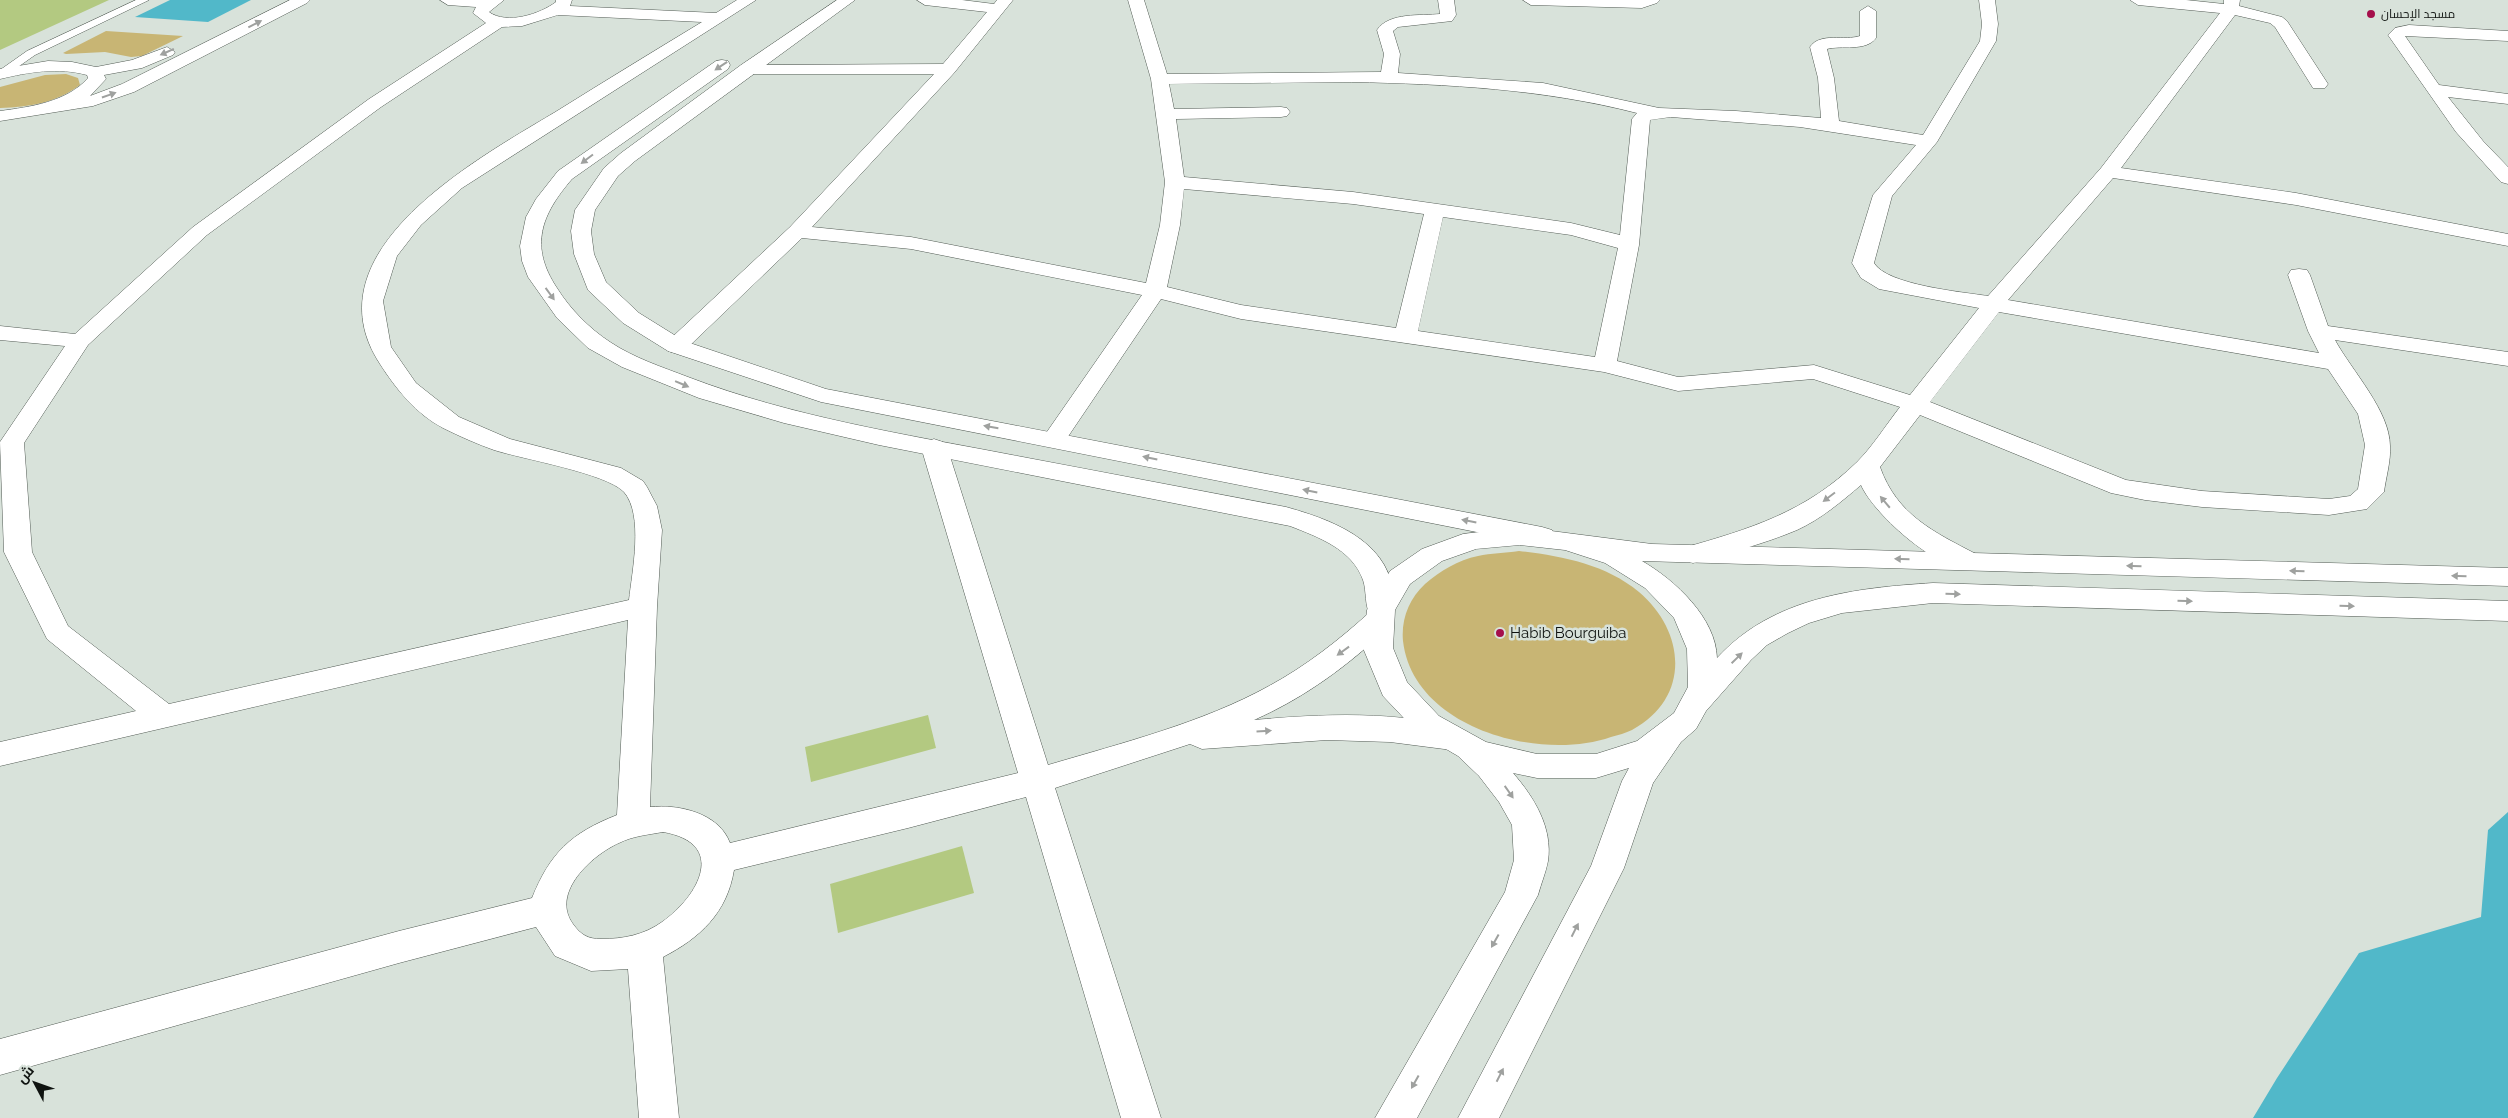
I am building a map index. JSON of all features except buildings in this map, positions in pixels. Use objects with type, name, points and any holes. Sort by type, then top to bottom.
[{"type":"main road","points":[[0,74],[60,65],[79,66],[95,72],[136,64],[157,57],[274,0]]},
{"type":"main road","points":[[0,116],[93,101],[128,88],[302,0]]},
{"type":"main road","points":[[448,0],[495,8],[530,19],[560,5],[719,18]]},
{"type":"main road","points":[[633,822],[643,607],[649,530],[644,506],[634,487],[612,474],[502,444],[450,422],[407,388],[384,354],[380,346],[372,301],[387,255],[414,221],[455,184],[509,148],[748,0]]},
{"type":"main road","points":[[819,0],[599,149],[565,175],[551,190],[534,217],[530,249],[538,278],[564,313],[597,344],[639,366],[699,391],[796,420],[1286,516],[1316,526],[1344,540],[1364,556],[1377,580],[1380,615],[1378,648],[1394,688],[1428,724],[1478,752],[1537,766],[1596,766],[1648,750],[1689,714],[1703,687],[1702,649],[1686,613],[1655,581],[1615,557],[1573,543],[1054,439],[821,395],[676,346],[630,318],[596,285],[584,254],[580,231],[585,210],[610,172],[747,69],[847,0]]},
{"type":"main road","points":[[925,0],[1002,4]]},
{"type":"main road","points":[[1054,439],[1155,291],[1170,225],[1175,182],[1166,114],[1160,79],[1136,0]]},
{"type":"main road","points":[[1389,78],[1392,54],[1385,30],[1394,24],[1446,18],[1448,15],[1446,0]]},
{"type":"main road","points":[[1531,0],[1642,3],[1652,0]]},
{"type":"main road","points":[[1987,0],[1990,24],[1988,41],[1928,142],[1883,195],[1863,263],[1869,273],[1887,284],[2336,363]]},
{"type":"main road","points":[[2138,0],[2232,4],[2268,17],[2281,24],[2319,84]]},
{"type":"main road","points":[[676,346],[797,231],[948,69],[1002,4]]},
{"type":"main road","points":[[1693,554],[1743,540],[1789,523],[1826,500],[1867,467],[1993,304],[2108,172],[2232,4]]},
{"type":"main road","points":[[165,717],[57,632],[18,552],[6,444],[80,341],[200,231],[375,103],[495,8]]},
{"type":"main road","points":[[1830,124],[1826,78],[1818,47],[1824,44],[1857,42],[1868,38],[1868,11]]},
{"type":"main road","points":[[2508,36],[2401,31],[2396,35],[2434,90],[2499,163],[2508,178]]},
{"type":"main road","points":[[747,69],[948,69]]},
{"type":"main road","points":[[45,108],[82,93],[94,84],[97,79],[95,72]]},
{"type":"main road","points":[[1160,79],[1389,78],[1545,88],[1655,112],[1830,124],[1865,128],[1928,142]]},
{"type":"main road","points":[[2434,90],[2508,99]]},
{"type":"main road","points":[[1166,114],[1281,112]]},
{"type":"main road","points":[[1605,365],[1629,245],[1641,119],[1645,114],[1655,112]]},
{"type":"main road","points":[[2108,172],[2296,199],[2508,240]]},
{"type":"main road","points":[[1175,182],[1353,198],[1435,209],[1590,232],[1629,245]]},
{"type":"main road","points":[[1405,337],[1435,209]]},
{"type":"main road","points":[[797,231],[911,243],[1155,291],[1241,312],[1605,365],[1678,384],[1814,372],[1914,404],[2120,487],[2202,499],[2329,508],[2358,503],[2372,492],[2378,445],[2370,414],[2336,363],[2319,331],[2299,275]]},
{"type":"main road","points":[[2319,331],[2508,359]]},
{"type":"main road","points":[[0,333],[80,341]]},
{"type":"main road","points":[[934,447],[1141,1118]]},
{"type":"main road","points":[[1867,467],[1877,492],[1897,516],[1928,540],[1966,561]]},
{"type":"main road","points":[[719,860],[1038,782],[1163,742],[1264,702],[1308,677],[1356,642],[1380,615],[1400,578],[1432,555],[1473,540],[1520,536],[1652,553],[2508,577]]},
{"type":"main road","points":[[1478,1118],[1607,868],[1638,781],[1655,753],[1730,664],[1756,639],[1797,615],[1842,602],[1882,596],[1933,593],[2508,611]]},
{"type":"main road","points":[[0,754],[643,607]]},
{"type":"main road","points":[[1163,742],[1237,733],[1311,728],[1411,730],[1459,741],[1490,767],[1511,794],[1529,824],[1531,860],[1521,895],[1395,1118]]},
{"type":"main road","points":[[663,819],[688,823],[712,840],[719,860],[714,888],[700,912],[674,934],[644,949],[621,955],[591,954],[568,945],[550,920],[549,898],[559,875],[577,853],[604,834],[633,822],[663,819]]},
{"type":"main road","points":[[0,1057],[399,947],[549,909]]},
{"type":"main road","points":[[644,949],[659,1118]]},
{"type":"lane","points":[[0,74],[31,52],[144,0]]},
{"type":"shaded area","points":[[106,31],[183,36],[142,56],[131,57],[105,52],[63,53]]},
{"type":"shaded area","points":[[66,74],[78,78],[80,85],[61,96],[42,103],[0,108],[0,87],[45,75]]},
{"type":"shaded area","points":[[1519,551],[1566,559],[1612,574],[1639,592],[1655,608],[1666,626],[1673,645],[1675,664],[1673,683],[1665,701],[1651,717],[1632,730],[1611,737],[1582,744],[1550,745],[1516,741],[1484,731],[1454,716],[1430,696],[1412,671],[1403,641],[1403,625],[1410,603],[1425,584],[1456,563],[1483,555]]},
{"type":"water","points":[[170,0],[251,0],[208,22],[135,17]]},
{"type":"water","points":[[2508,812],[2508,1118],[2253,1118],[2359,953],[2481,917],[2488,830]]},
{"type":"place","name":"مسجد الإحسان","points":[[2371,14]]},
{"type":"place","name":"Habib Bourguiba","points":[[1500,633]]}]
